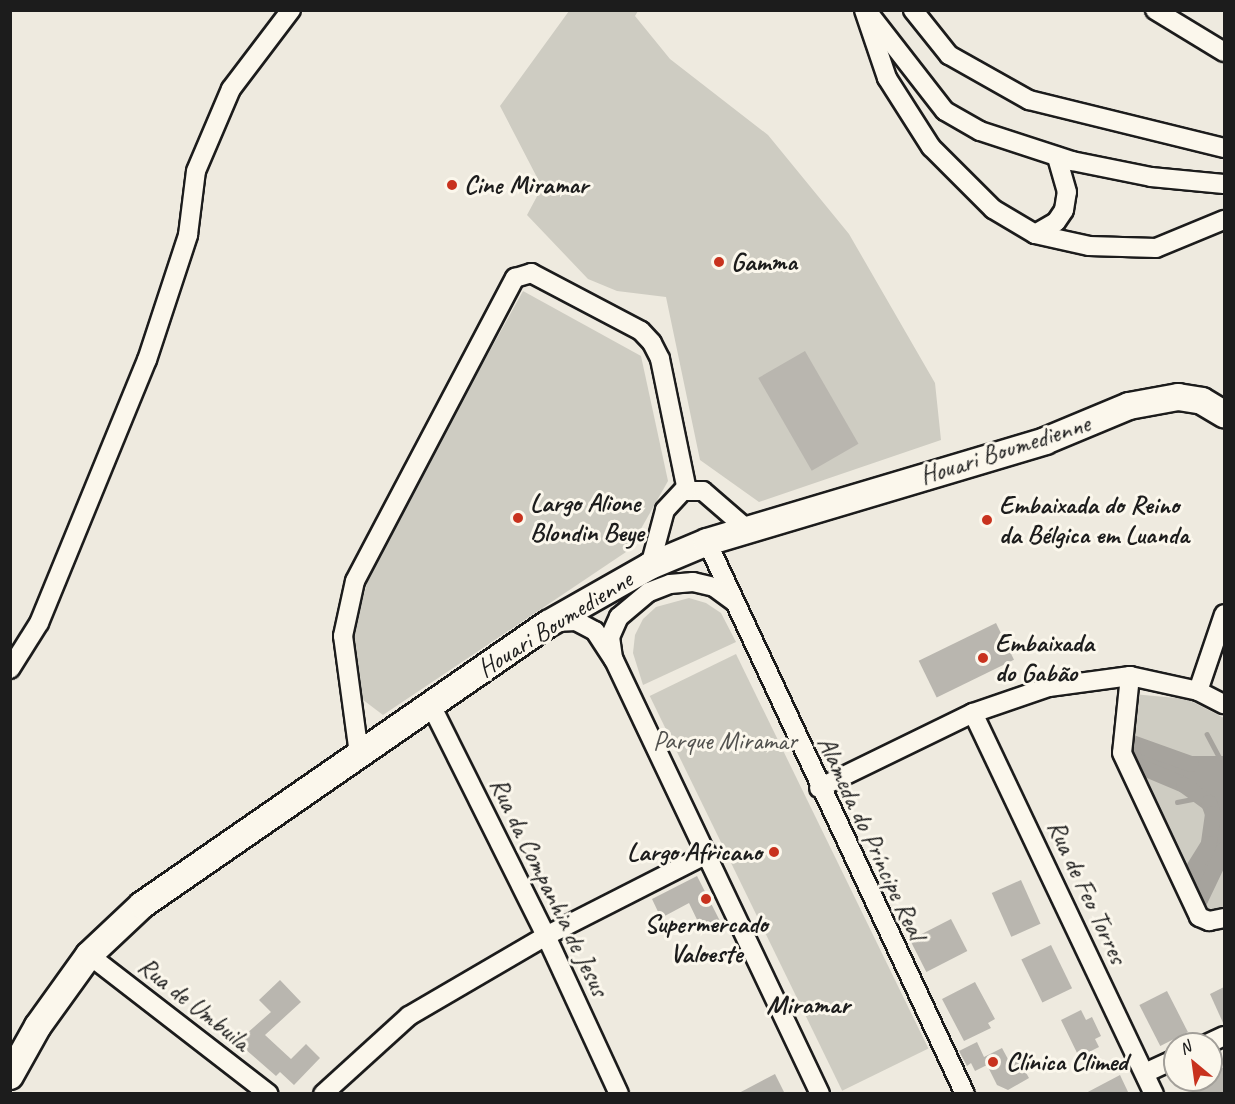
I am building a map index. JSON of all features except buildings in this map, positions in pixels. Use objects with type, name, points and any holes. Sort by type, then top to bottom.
[{"type":"street","points":[[10,669],[39,624],[147,360],[188,235],[196,171],[231,89],[291,10]]},
{"type":"street","points":[[866,10],[945,111],[980,131],[1057,156],[1151,177],[1224,184]]},
{"type":"street","points":[[866,10],[887,78],[931,147],[993,209],[1035,234],[1089,246],[1156,248],[1224,220]]},
{"type":"street","points":[[914,10],[949,55],[1029,100],[1224,148]]},
{"type":"street","points":[[1155,10],[1224,52]]},
{"type":"street","points":[[1035,234],[1056,222],[1065,210],[1067,192],[1057,156]]},
{"type":"street","points":[[359,754],[349,702],[343,636],[355,580],[515,278],[531,273],[640,331],[652,343],[660,359],[687,490]]},
{"type":"street","name":"Houari Boumedienne","points":[[10,1076],[38,1026],[89,955],[121,922],[176,879],[548,624],[650,566],[707,542],[1045,441],[1147,402],[1178,397],[1202,400],[1224,414]]},
{"type":"street","points":[[650,566],[665,510],[675,496],[687,490],[703,491],[712,496],[748,530]]},
{"type":"street","name":"Alameda do Príncipe Real","points":[[707,542],[819,788],[965,1094]]},
{"type":"street","points":[[614,660],[610,638],[618,617],[649,592],[670,584],[693,582],[714,587],[735,602]]},
{"type":"street","points":[[1198,691],[1224,614]]},
{"type":"street","points":[[548,624],[576,621],[594,631],[614,660],[820,1094]]},
{"type":"street","points":[[819,788],[973,713],[1049,687],[1130,676],[1198,691],[1224,704]]},
{"type":"street","points":[[1130,676],[1123,746],[1125,760],[1199,917],[1209,921],[1224,918]]},
{"type":"street","name":"Rua da Companhia de Jesus","points":[[431,705],[546,936],[619,1094]]},
{"type":"street","name":"Rua de Feo Torres","points":[[973,713],[1154,1094]]},
{"type":"street","points":[[323,1094],[409,1016],[546,936],[707,854]]},
{"type":"street","name":"Rua de Umbuila","points":[[89,955],[269,1094]]},
{"type":"street","points":[[1144,1073],[1163,1064]]},
{"type":"green space","name":"Gamma","points":[[569,11],[638,11],[635,16],[670,59],[768,135],[849,234],[935,383],[941,440],[759,502],[700,460],[666,297],[617,291],[588,279],[527,215],[542,187],[500,106]]},
{"type":"green space","points":[[523,291],[641,356],[668,481],[629,550],[383,715],[350,690],[353,635],[373,561]]},
{"type":"green space","points":[[689,598],[706,603],[721,613],[736,642],[643,685],[633,653],[635,635],[643,619],[656,607]]},
{"type":"green space","name":"Parque Miramar","points":[[736,654],[928,1049],[842,1091],[650,696]]},
{"type":"green space","points":[[1133,694],[1187,699],[1224,718],[1224,911],[1207,912],[1201,906],[1125,744]]},
{"type":"shaded area","points":[[1132,743],[1191,764],[1224,764],[1224,850],[1200,900],[1189,876],[1209,844],[1213,814],[1209,803],[1184,785],[1134,764]]},
{"type":"waterway","points":[[1207,734],[1224,766]]},
{"type":"waterway","points":[[1224,764],[1191,764],[1132,743],[1134,764],[1184,785],[1209,803],[1213,814],[1209,844],[1189,876],[1200,900],[1224,850]]},
{"type":"waterway","points":[[1177,802],[1207,796]]},
{"type":"place","name":"Cine Miramar","points":[[452,185]]},
{"type":"place","name":"Gamma","points":[[719,262]]},
{"type":"place","name":"Largo Alione Blondin Beye","points":[[518,518]]},
{"type":"place","name":"Embaixada do Reino da Bélgica em Luanda","points":[[987,520]]},
{"type":"place","name":"Embaixada do Gabão","points":[[983,658]]},
{"type":"place","name":"Largo Africano","points":[[774,852]]},
{"type":"place","name":"Supermercado Valoeste","points":[[706,899]]},
{"type":"place","name":"Clínica Climed","points":[[993,1062]]},
{"type":"district","name":"Miramar","points":[[808,1005]]}]
